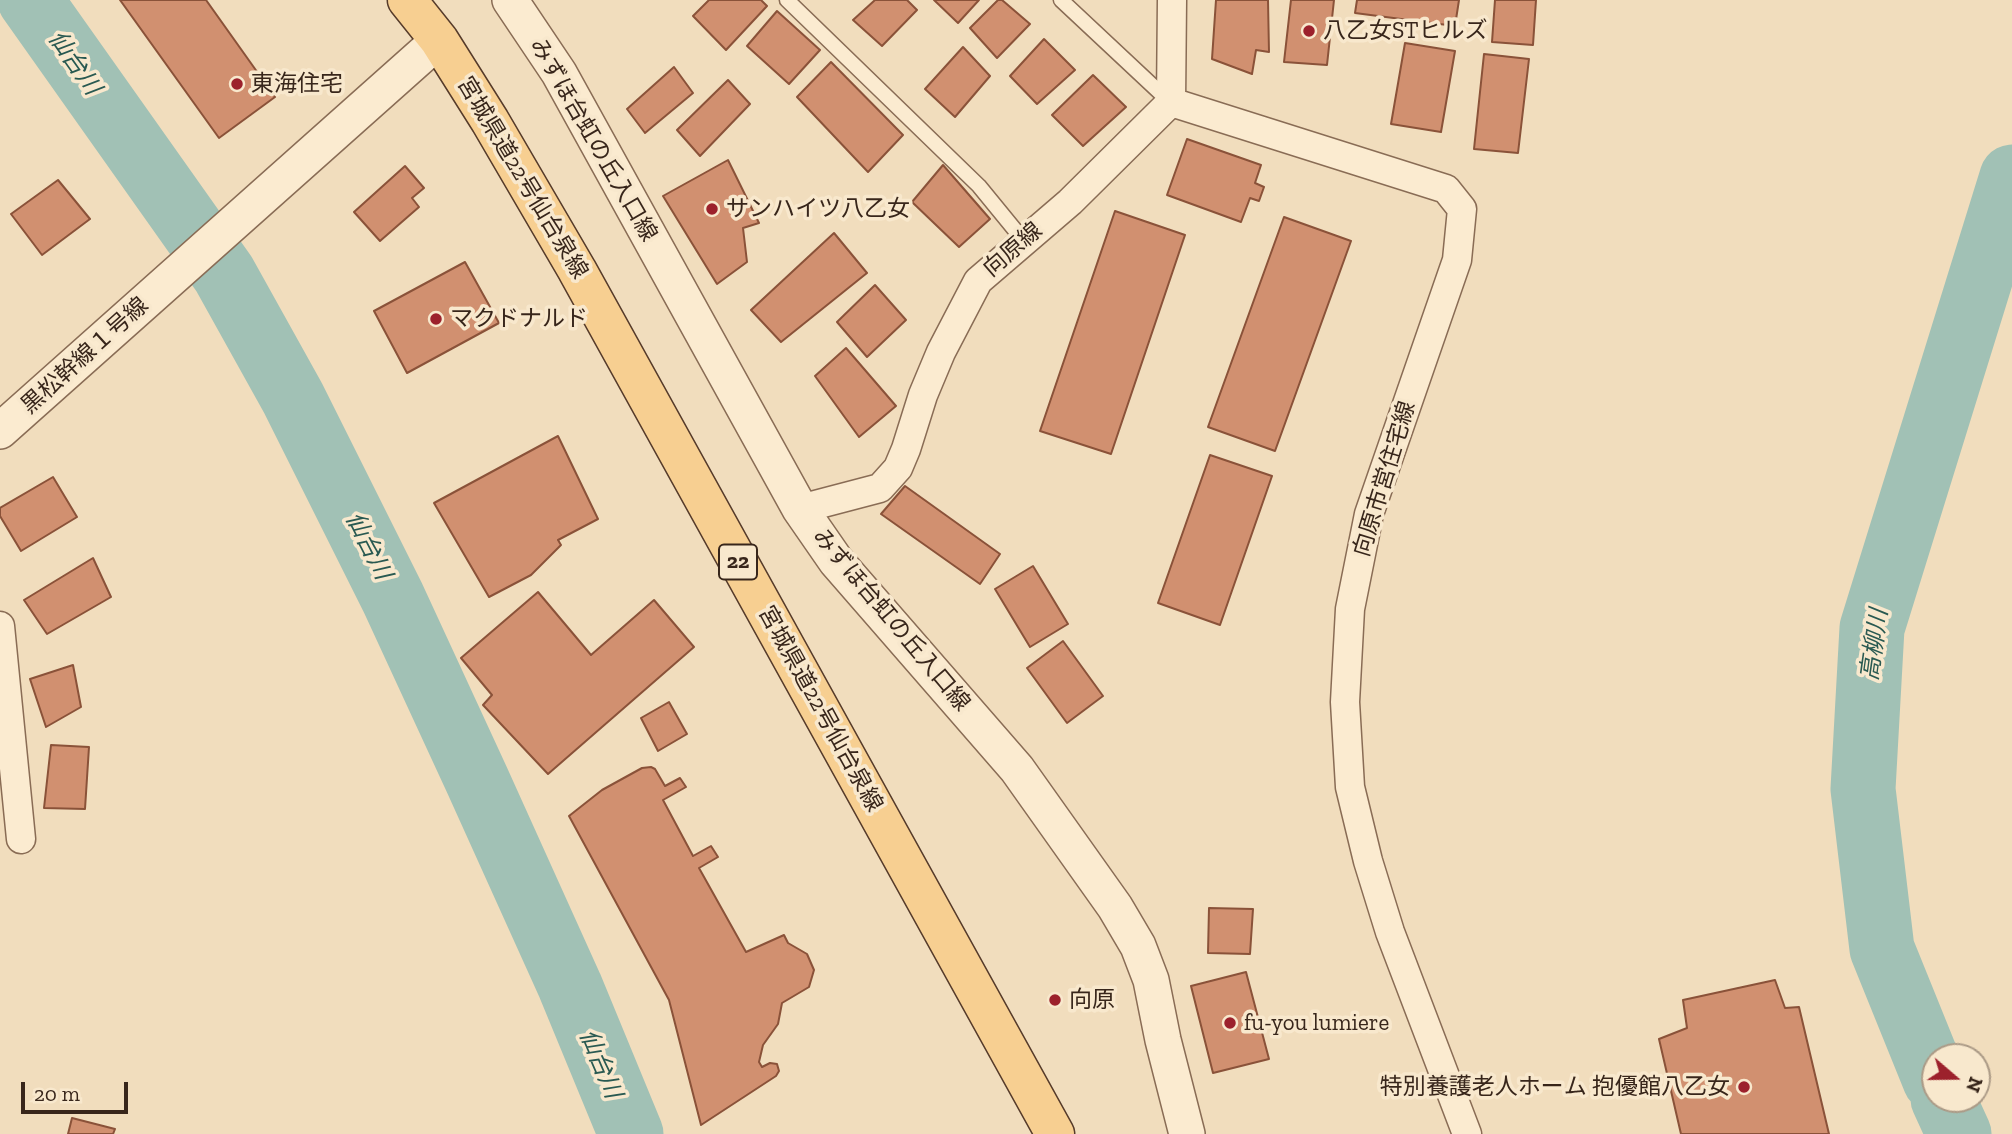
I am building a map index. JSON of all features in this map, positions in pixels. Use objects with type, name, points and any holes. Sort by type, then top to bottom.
[{"type":"main road","name":"宮城県道22号仙台泉線","points":[[407,0],[439,40],[490,121],[583,282],[1055,1134]]},
{"type":"street","name":"みずほ台虹の丘入口線","points":[[510,0],[559,73],[800,509],[836,561],[1017,769],[1115,907],[1138,946],[1152,980],[1163,1040],[1187,1134]]},
{"type":"street","points":[[1171,102],[1172,0]]},
{"type":"street","name":"黒松幹線１号線","points":[[0,431],[439,40]]},
{"type":"street","name":"向原線","points":[[800,509],[880,488],[898,468],[941,352],[978,281],[1069,202],[1171,102]]},
{"type":"street","name":"向原市営住宅線","points":[[1171,102],[1446,189],[1462,209],[1457,260],[1369,514],[1350,609],[1345,702],[1350,787],[1368,861],[1395,945],[1467,1134]]},
{"type":"street","points":[[0,626],[21,839]]},
{"type":"lane","points":[[787,0],[979,186],[1024,241]]},
{"type":"lane","points":[[1061,0],[1171,102]]},
{"type":"building","points":[[120,0],[206,0],[275,97],[219,138]]},
{"type":"building","points":[[709,0],[761,0],[767,6],[726,50],[693,16]]},
{"type":"building","points":[[875,0],[907,0],[917,10],[882,46],[853,20]]},
{"type":"building","points":[[934,0],[979,0],[958,23]]},
{"type":"building","points":[[998,0],[1002,0],[1030,24],[997,58],[970,28]]},
{"type":"building","points":[[1216,0],[1268,0],[1269,52],[1256,50],[1252,74],[1212,59]]},
{"type":"building","name":"八乙女STヒルズ","points":[[1291,0],[1334,0],[1327,65],[1284,62]]},
{"type":"building","points":[[1357,0],[1459,0],[1455,26],[1355,13]]},
{"type":"building","points":[[1495,0],[1536,0],[1533,45],[1492,42]]},
{"type":"building","points":[[777,11],[820,50],[789,84],[747,46]]},
{"type":"building","points":[[1044,39],[1075,70],[1037,104],[1010,76]]},
{"type":"building","points":[[1405,43],[1455,51],[1441,132],[1391,124]]},
{"type":"building","points":[[963,47],[990,76],[955,117],[925,89]]},
{"type":"building","points":[[1484,54],[1529,59],[1518,153],[1474,149]]},
{"type":"building","points":[[831,62],[903,135],[868,172],[797,97]]},
{"type":"building","points":[[674,67],[693,93],[645,133],[627,109]]},
{"type":"building","points":[[1093,75],[1126,107],[1083,146],[1052,115]]},
{"type":"building","points":[[728,80],[750,104],[700,156],[677,130]]},
{"type":"building","points":[[1187,139],[1261,165],[1255,183],[1264,187],[1259,201],[1250,198],[1241,222],[1167,195]]},
{"type":"building","name":"サンハイツ八乙女","points":[[728,160],[759,223],[743,228],[747,262],[717,284],[663,196]]},
{"type":"building","points":[[943,165],[990,219],[959,247],[912,202]]},
{"type":"building","points":[[405,166],[424,188],[412,198],[419,207],[380,241],[354,212]]},
{"type":"building","points":[[58,180],[90,219],[42,255],[11,214]]},
{"type":"building","points":[[1115,211],[1185,235],[1111,454],[1040,431]]},
{"type":"building","points":[[1284,217],[1351,241],[1275,451],[1208,427]]},
{"type":"building","points":[[834,233],[867,273],[781,342],[751,310]]},
{"type":"building","points":[[465,262],[499,323],[407,373],[374,311]]},
{"type":"building","points":[[875,285],[906,320],[867,357],[837,322]]},
{"type":"building","points":[[846,348],[896,406],[859,437],[815,376]]},
{"type":"building","points":[[558,436],[598,519],[558,540],[561,545],[531,575],[489,597],[434,503]]},
{"type":"building","points":[[1210,455],[1272,476],[1220,625],[1158,603]]},
{"type":"building","points":[[53,477],[77,517],[21,551],[0,516],[0,508]]},
{"type":"building","points":[[905,486],[1000,554],[980,584],[881,514]]},
{"type":"building","points":[[93,558],[111,597],[47,634],[24,600]]},
{"type":"building","points":[[1033,566],[1068,624],[1030,647],[995,589]]},
{"type":"building","points":[[538,592],[591,655],[654,600],[694,647],[548,774],[483,705],[492,695],[461,658]]},
{"type":"building","points":[[1063,641],[1103,696],[1067,723],[1027,668]]},
{"type":"building","points":[[73,665],[81,707],[46,727],[30,679]]},
{"type":"building","points":[[669,702],[687,734],[658,751],[641,718]]},
{"type":"building","points":[[51,745],[89,747],[85,809],[44,808]]},
{"type":"building","points":[[651,767],[665,786],[680,778],[686,787],[663,800],[693,856],[711,846],[718,857],[699,868],[746,952],[784,935],[788,943],[807,954],[814,970],[809,987],[782,1003],[778,1024],[763,1045],[759,1062],[762,1067],[770,1063],[777,1064],[779,1071],[776,1076],[701,1125],[669,1000],[569,816],[602,790],[642,768]]},
{"type":"building","points":[[1209,908],[1253,909],[1250,954],[1208,953]]},
{"type":"building","name":"fu-you lumiere","points":[[1246,972],[1269,1059],[1213,1073],[1191,986]]},
{"type":"building","name":"特別養護老人ホーム 抱優館八乙女","points":[[1775,980],[1785,1008],[1799,1007],[1829,1134],[1681,1134],[1659,1039],[1687,1028],[1683,1000]]},
{"type":"building","points":[[72,1118],[115,1129],[113,1134],[68,1134]]},
{"type":"waterway","name":"仙台川","points":[[30,0],[224,274],[293,398],[393,598],[477,780],[570,986],[631,1134]]},
{"type":"waterway","name":"高柳川","points":[[1921,1045],[1882,949],[1863,789],[1872,628],[2012,177]]},
{"type":"waterway","name":"高柳川","points":[[1949,1113],[1959,1134]]},
{"type":"place","name":"八乙女STヒルズ","points":[[1309,31]]},
{"type":"place","name":"東海住宅","points":[[237,84]]},
{"type":"place","name":"サンハイツ八乙女","points":[[712,209]]},
{"type":"place","name":"マクドナルド","points":[[436,319]]},
{"type":"place","name":"向原","points":[[1055,1000]]},
{"type":"place","name":"fu-you lumiere","points":[[1230,1023]]},
{"type":"place","name":"特別養護老人ホーム 抱優館八乙女","points":[[1744,1087]]}]
